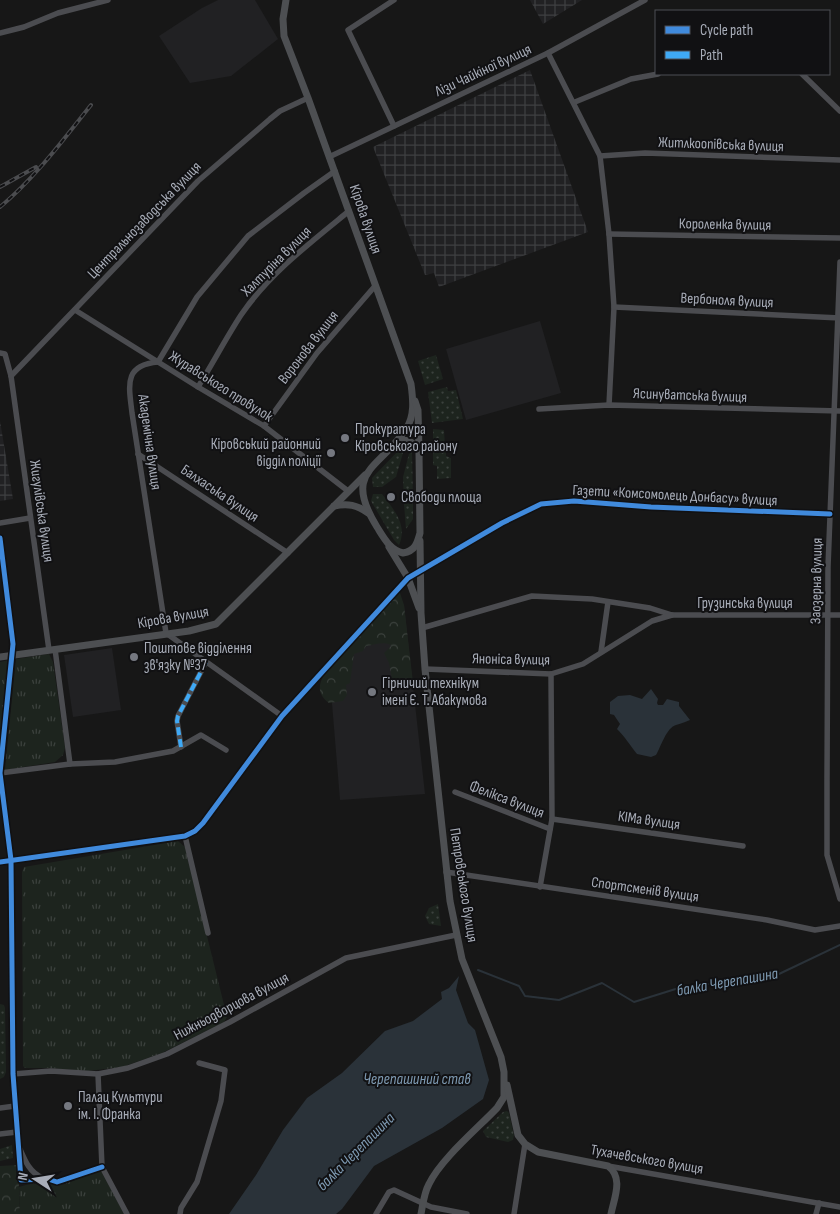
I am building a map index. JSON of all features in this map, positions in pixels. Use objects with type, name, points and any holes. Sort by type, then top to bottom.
[{"type":"main road","name":"Кірова вулиця","points":[[0,657],[189,630],[216,624],[288,553],[407,429],[413,409],[411,384],[284,36],[282,19],[286,0]]},
{"type":"main road","points":[[411,384],[418,410],[421,614]]},
{"type":"main road","points":[[394,444],[401,440],[408,440],[417,447],[419,452]]},
{"type":"main road","name":"Кірова вулиця","points":[[370,469],[363,482],[362,492],[369,514],[408,578],[421,614]]},
{"type":"main road","points":[[334,506],[354,505],[369,514]]},
{"type":"main road","points":[[387,544],[399,552],[409,552],[417,546],[420,533]]},
{"type":"main road","name":"Петровського вулиця","points":[[421,614],[446,872],[456,935],[472,985],[501,1056],[504,1072],[504,1096],[497,1108],[440,1166],[429,1182],[421,1214]]},
{"type":"main road","points":[[504,1072],[518,1135],[525,1144]]},
{"type":"main road","name":"Тухачевського вулиця","points":[[525,1144],[538,1152],[608,1166]]},
{"type":"main road","points":[[608,1166],[615,1173],[617,1180],[611,1214]]},
{"type":"street","points":[[0,33],[24,27],[58,13],[108,0]]},
{"type":"street","points":[[394,0],[348,30],[394,126]]},
{"type":"street","name":"Лізи Чайкіної вулиця","points":[[329,157],[548,53],[646,0]]},
{"type":"street","points":[[548,53],[600,156],[609,234],[614,308],[609,406]]},
{"type":"street","points":[[574,102],[632,79],[655,75]]},
{"type":"street","points":[[803,75],[840,111]]},
{"type":"street","name":"Центральнозаводська вулиця","points":[[11,376],[198,181],[270,118],[280,111],[308,98]]},
{"type":"street","name":"Житлкоопівська вулиця","points":[[600,156],[645,154],[840,160]]},
{"type":"street","points":[[158,362],[197,297],[248,236],[335,172]]},
{"type":"street","name":"Халтуріна вулиця","points":[[198,387],[242,314],[266,285],[305,247],[349,211]]},
{"type":"street","name":"Короленка вулиця","points":[[609,234],[840,238]]},
{"type":"street","name":"Заозерна вулиця","points":[[840,262],[839,318],[835,365],[838,411],[830,514],[827,855],[840,899]]},
{"type":"street","name":"Воронова вулиця","points":[[264,426],[317,353],[375,286]]},
{"type":"street","name":"Вербоноля вулиця","points":[[614,308],[839,318]]},
{"type":"street","name":"Журавського провулок","points":[[75,310],[264,426],[348,491]]},
{"type":"street","name":"Жигулівська вулиця","points":[[0,353],[5,354],[8,360],[11,376],[30,518],[70,764]]},
{"type":"street","name":"Академічна вулиця","points":[[158,362],[146,363],[139,367],[130,377],[130,390],[166,633]]},
{"type":"street","name":"Ясинуватська вулиця","points":[[539,410],[609,406],[838,411]]},
{"type":"street","name":"Балхаська вулиця","points":[[138,454],[288,553]]},
{"type":"street","name":"Газети «Комсомолець Донбасу» вулиця","points":[[0,862],[185,836],[195,831],[203,823],[282,716],[408,578],[502,523],[541,504],[574,501],[661,507],[830,514]]},
{"type":"street","points":[[0,523],[30,518]]},
{"type":"street","points":[[0,538],[13,644],[0,773],[11,860],[15,1106],[21,1180],[48,1179]]},
{"type":"street","name":"Грузинська вулиця","points":[[422,628],[532,596],[592,599],[652,609],[672,615],[840,615]]},
{"type":"street","name":"Грузинська вулиця","points":[[592,599],[652,609]]},
{"type":"street","points":[[602,652],[608,602]]},
{"type":"street","points":[[652,609],[652,621]]},
{"type":"street","name":"Яноніса вулиця","points":[[425,669],[550,674],[583,664],[652,621],[672,615]]},
{"type":"street","points":[[166,633],[282,716]]},
{"type":"street","points":[[181,747],[178,716],[206,662]]},
{"type":"street","points":[[540,887],[552,818],[550,674]]},
{"type":"street","points":[[0,773],[70,764],[115,762],[173,752],[201,735],[226,750]]},
{"type":"street","name":"Фелікса вулиця","points":[[455,792],[550,829]]},
{"type":"street","name":"КІМа вулиця","points":[[552,818],[743,846]]},
{"type":"street","points":[[185,836],[208,933]]},
{"type":"street","name":"Спортсменів вулиця","points":[[446,872],[767,920],[815,930],[840,926]]},
{"type":"street","name":"Нижньодворцова вулиця","points":[[13,1074],[51,1072],[98,1074],[128,1068],[167,1054],[230,1022],[346,958],[456,935]]},
{"type":"street","points":[[180,1214],[181,1208],[197,1182],[221,1101],[225,1070],[199,1063]]},
{"type":"street","points":[[98,1074],[102,1167],[127,1214]]},
{"type":"street","points":[[0,1108],[15,1106]]},
{"type":"street","points":[[0,1134],[17,1132]]},
{"type":"street","points":[[514,1214],[525,1144]]},
{"type":"street","points":[[18,1145],[27,1166],[38,1176],[57,1182],[102,1167]]},
{"type":"street","name":"Тухачевського вулиця","points":[[608,1166],[840,1207]]},
{"type":"street","points":[[376,1214],[391,1191],[398,1192],[431,1207],[467,1214]]},
{"type":"street","points":[[816,1214],[819,1203]]},
{"type":"shaded area","points":[[218,0],[255,0],[278,39],[231,76],[190,83],[159,36],[202,8]]},
{"type":"shaded area","points":[[530,0],[582,0],[543,24]]},
{"type":"shaded area","points":[[530,70],[588,232],[439,287],[434,273],[425,275],[373,147]]},
{"type":"shaded area","points":[[540,321],[561,393],[466,420],[446,349]]},
{"type":"shaded area","points":[[0,421],[13,499],[0,501]]},
{"type":"shaded area","name":"Гірничий технікум імені Є. Т. Абакумова","points":[[404,605],[425,794],[340,800],[329,667]]},
{"type":"shaded area","points":[[112,648],[121,710],[73,717],[64,655]]},
{"type":"green space","points":[[436,355],[443,379],[425,385],[418,361]]},
{"type":"green space","points":[[447,387],[448,391],[456,390],[463,419],[432,423],[428,392]]},
{"type":"green space","points":[[433,429],[444,430],[445,447],[433,448]]},
{"type":"green space","points":[[401,448],[403,453],[396,477],[382,487],[373,487],[372,478]]},
{"type":"green space","points":[[433,450],[446,450],[446,456],[451,458],[451,478],[437,479],[437,466],[433,465]]},
{"type":"green space","points":[[412,452],[413,501],[404,502],[403,477],[409,454]]},
{"type":"green space","points":[[373,494],[382,494],[398,518],[402,531],[399,545],[394,540],[371,501]]},
{"type":"green space","points":[[413,503],[413,519],[406,529],[404,504]]},
{"type":"green space","points":[[399,590],[404,605],[413,683],[393,684],[389,663],[384,653],[391,646],[389,644],[380,643],[366,646],[363,651],[354,654],[350,683],[346,685],[347,695],[343,701],[329,703],[321,695],[320,686],[329,667]]},
{"type":"green space","points":[[49,654],[53,662],[65,748],[63,755],[55,762],[5,770],[16,659]]},
{"type":"green space","points":[[9,660],[0,741],[0,662]]},
{"type":"green space","points":[[178,841],[185,847],[227,1017],[224,1022],[162,1053],[122,1067],[88,1071],[25,1068],[23,1066],[22,872],[24,867]]},
{"type":"green space","points":[[438,904],[441,926],[429,924],[425,916],[429,908]]},
{"type":"green space","points":[[0,1004],[4,1005],[5,1008],[6,1072],[4,1077],[0,1079]]},
{"type":"green space","points":[[507,1111],[514,1135],[513,1140],[508,1142],[486,1137],[483,1131],[503,1112]]},
{"type":"green space","points":[[12,1145],[13,1158],[0,1161],[0,1149]]},
{"type":"green space","points":[[18,1165],[20,1214],[0,1214],[0,1166]]},
{"type":"green space","points":[[101,1170],[124,1214],[20,1214],[19,1187],[45,1182],[65,1184]]},
{"type":"water","points":[[651,689],[658,699],[658,705],[663,705],[667,699],[679,702],[679,706],[690,720],[672,727],[656,755],[651,757],[637,754],[617,729],[620,724],[614,715],[610,714],[610,702],[618,696],[630,695],[642,699]]},
{"type":"water","name":"Черепашиний став","points":[[459,976],[456,990],[468,1023],[475,1030],[489,1080],[483,1099],[442,1128],[374,1166],[342,1209],[336,1214],[229,1214],[256,1175],[283,1130],[307,1098],[342,1073],[385,1031],[413,1021],[442,999],[441,992],[449,988]]},
{"type":"waterway","name":"балка Черепашина","points":[[478,970],[519,986],[525,996],[559,1000],[602,983],[634,1002],[682,987],[779,974],[840,945]]},
{"type":"railway","points":[[0,207],[37,171],[91,105]]},
{"type":"railway","points":[[0,187],[36,167]]},
{"type":"marked path","points":[[181,747],[178,716],[206,662]]},
{"type":"cycle path","points":[[0,862],[185,836],[195,831],[203,823],[282,716],[408,578],[502,523],[541,504],[574,501],[651,507],[830,514]]},
{"type":"cycle path","points":[[0,538],[13,644],[0,773],[11,860],[13,1074],[21,1180],[48,1179],[57,1182],[102,1167]]},
{"type":"place","name":"Прокуратура Кіровського району","points":[[345,438]]},
{"type":"place","name":"Кіровський районний відділ поліції","points":[[331,453]]},
{"type":"place","name":"Свободи площа","points":[[391,497]]},
{"type":"place","name":"Поштове відділення зв'язку №37","points":[[134,657]]},
{"type":"place","name":"Гірничий технікум імені Є. Т. Абакумова","points":[[372,692]]},
{"type":"place","name":"Палац Культури ім. І. Франка","points":[[68,1106]]}]
